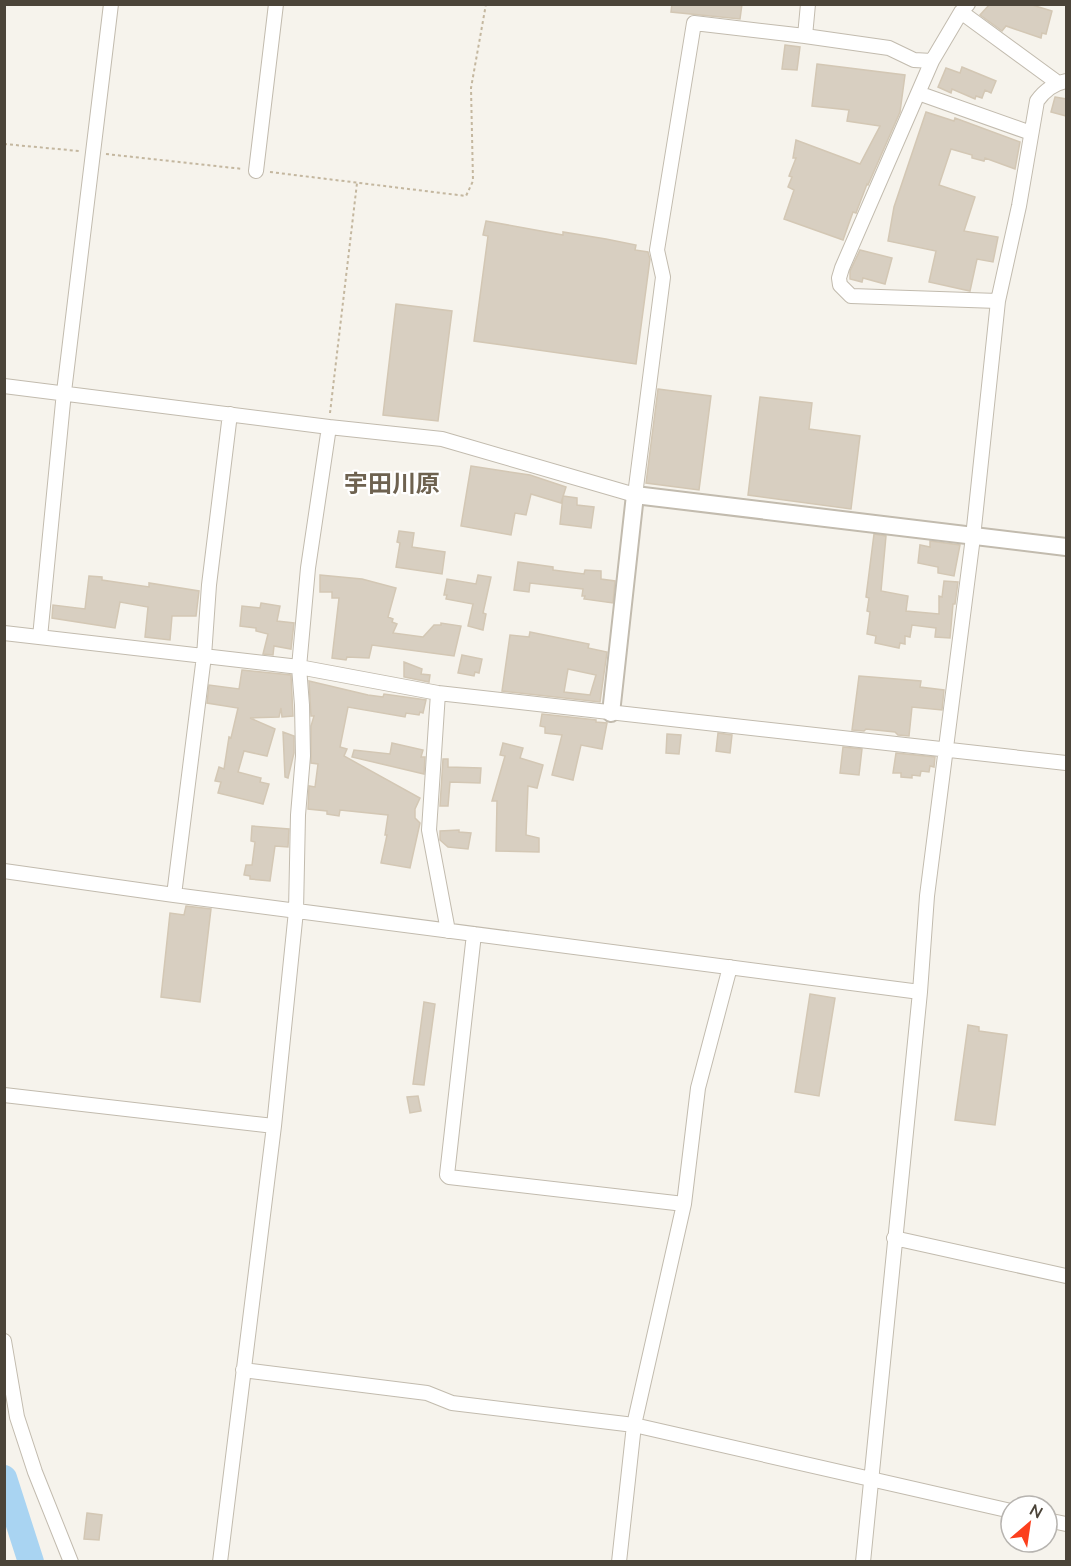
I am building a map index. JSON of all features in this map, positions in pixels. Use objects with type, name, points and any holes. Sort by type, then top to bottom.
[{"type":"street","points":[[40,637],[64,392],[111,4]]},
{"type":"street","points":[[256,171],[276,4]]},
{"type":"street","points":[[805,36],[808,4]]},
{"type":"street","points":[[863,1562],[920,992],[927,896],[973,537],[998,301],[1019,206],[1037,101],[1045,90],[1062,82],[965,8],[932,61],[842,268],[840,285],[851,296],[998,301]]},
{"type":"street","points":[[611,713],[635,495],[663,277],[657,250],[694,23],[889,48],[914,60],[932,61]]},
{"type":"street","points":[[918,93],[1031,134]]},
{"type":"street","points":[[4,386],[442,439],[635,495],[1066,547]]},
{"type":"street","points":[[174,896],[204,656],[209,585],[230,414]]},
{"type":"street","points":[[220,1562],[274,1126],[296,911],[298,815],[303,756],[299,667],[308,568],[329,427]]},
{"type":"street","points":[[4,633],[299,667],[438,693],[1066,763]]},
{"type":"street","points":[[438,693],[429,830],[448,931]]},
{"type":"street","points":[[4,871],[174,896],[920,992]]},
{"type":"street","points":[[474,934],[447,1175],[684,1204]]},
{"type":"street","points":[[619,1562],[634,1425],[684,1204],[698,1088],[730,967]]},
{"type":"street","points":[[4,1095],[274,1126]]},
{"type":"street","points":[[894,1238],[1066,1276]]},
{"type":"street","points":[[4,1341],[17,1417],[35,1472],[71,1562]]},
{"type":"street","points":[[243,1370],[427,1393],[452,1403],[634,1425],[999,1508]]},
{"type":"path","points":[[4,144],[466,196],[473,181],[471,88],[486,4]]},
{"type":"path","points":[[329,427],[357,183]]},
{"type":"building","points":[[672,4],[742,4],[740,19],[671,12]]},
{"type":"building","points":[[990,4],[1029,4],[1052,11],[1046,34],[1042,33],[1041,38],[1006,26],[1002,31],[980,15]]},
{"type":"building","points":[[785,45],[800,47],[797,70],[782,69]]},
{"type":"building","points":[[817,64],[905,75],[900,112],[856,213],[853,212],[843,240],[784,219],[794,190],[788,187],[792,177],[789,176],[796,158],[793,158],[796,140],[860,164],[880,126],[847,121],[849,110],[812,106]]},
{"type":"building","points":[[962,67],[996,81],[991,93],[985,90],[982,98],[976,96],[975,99],[952,89],[951,93],[938,87],[946,68],[960,73]]},
{"type":"building","points":[[1055,97],[1066,99],[1066,116],[1051,112]]},
{"type":"building","points":[[926,112],[954,121],[955,118],[1020,142],[1015,169],[985,158],[984,161],[972,158],[972,155],[951,149],[939,185],[975,197],[964,231],[998,237],[993,262],[977,259],[970,291],[929,282],[936,251],[888,241],[894,207]]},
{"type":"building","points":[[486,221],[563,235],[563,232],[606,239],[636,245],[635,250],[648,252],[650,259],[636,364],[474,341],[488,236],[483,235]]},
{"type":"building","points":[[860,250],[892,258],[885,284],[863,278],[862,282],[850,279],[850,271]]},
{"type":"building","points":[[396,304],[452,311],[438,421],[383,415]]},
{"type":"building","points":[[658,389],[711,396],[699,490],[646,483]]},
{"type":"building","points":[[760,397],[812,403],[809,429],[860,436],[851,509],[748,495]]},
{"type":"building","points":[[471,466],[530,475],[566,487],[561,503],[531,494],[526,515],[515,513],[511,535],[461,526]]},
{"type":"building","points":[[563,496],[577,498],[577,505],[594,507],[591,528],[560,524]]},
{"type":"building","points":[[399,531],[414,533],[412,547],[445,552],[442,574],[396,567],[400,543],[397,542]]},
{"type":"building","points":[[874,534],[886,536],[881,591],[908,596],[906,611],[939,614],[939,596],[942,597],[944,581],[958,582],[955,604],[953,604],[950,638],[935,637],[936,628],[912,625],[910,637],[905,636],[905,644],[900,643],[899,648],[875,643],[876,636],[867,634],[870,612],[867,611],[869,598],[866,597]]},
{"type":"building","points":[[930,541],[960,545],[954,576],[938,573],[938,567],[918,563],[920,545],[930,547]]},
{"type":"building","points":[[518,562],[584,574],[585,570],[601,571],[601,579],[615,581],[613,603],[584,599],[583,589],[530,583],[529,592],[514,590]]},
{"type":"building","points":[[320,575],[362,579],[396,588],[388,617],[397,624],[393,633],[423,637],[434,625],[441,625],[441,623],[461,626],[454,656],[372,645],[369,658],[347,657],[346,660],[332,658],[339,598],[332,598],[332,592],[320,592]]},
{"type":"building","points":[[478,575],[491,577],[483,613],[486,614],[483,630],[468,626],[473,604],[446,599],[447,595],[444,595],[447,579],[476,584]]},
{"type":"building","points":[[89,576],[149,587],[149,583],[199,591],[196,616],[172,616],[170,640],[145,637],[148,607],[120,602],[115,628],[52,618],[53,605],[85,609]]},
{"type":"building","points":[[261,603],[280,606],[277,621],[294,623],[291,649],[274,646],[273,655],[263,654],[268,634],[256,631],[256,628],[240,626],[242,606],[260,608]]},
{"type":"building","points":[[530,632],[589,644],[588,648],[607,652],[600,702],[502,691],[510,635],[529,637]],"holes":[[[568,669],[596,675],[590,695],[564,692]]]},
{"type":"building","points":[[462,655],[482,659],[479,673],[475,672],[474,676],[458,673]]},
{"type":"building","points":[[404,662],[422,669],[421,674],[430,675],[429,682],[404,677]]},
{"type":"building","points":[[242,670],[291,675],[293,716],[282,717],[281,708],[279,717],[250,718],[275,729],[267,756],[244,751],[238,772],[261,778],[260,782],[269,784],[263,804],[218,793],[221,782],[215,781],[219,767],[224,769],[229,737],[231,738],[238,708],[207,703],[209,685],[239,689]]},
{"type":"building","points":[[859,676],[921,681],[920,687],[944,690],[942,710],[912,707],[909,736],[898,735],[895,732],[852,730]]},
{"type":"building","points":[[309,681],[368,695],[383,697],[384,694],[426,700],[423,713],[420,712],[419,715],[406,713],[405,717],[348,707],[340,747],[347,749],[344,756],[420,798],[415,809],[415,818],[420,823],[410,868],[381,863],[387,835],[385,835],[388,815],[340,810],[339,816],[327,814],[327,811],[308,809],[309,786],[315,787],[318,764],[311,763],[311,726],[314,716],[311,716]]},
{"type":"building","points":[[542,714],[607,723],[602,749],[581,745],[573,780],[552,775],[562,735],[545,733],[545,727],[540,726]]},
{"type":"building","points":[[283,732],[294,736],[294,753],[288,778],[285,777]]},
{"type":"building","points":[[718,733],[732,735],[730,753],[716,751]]},
{"type":"building","points":[[667,734],[681,735],[679,754],[666,753]]},
{"type":"building","points":[[392,743],[423,750],[421,757],[425,757],[424,774],[352,757],[354,750],[390,754]]},
{"type":"building","points":[[503,743],[523,748],[520,758],[543,765],[537,788],[528,786],[526,835],[539,838],[539,852],[496,851],[497,801],[492,801],[505,756],[500,755]]},
{"type":"building","points":[[843,747],[862,749],[859,775],[840,773]]},
{"type":"building","points":[[896,753],[935,757],[934,767],[930,766],[929,772],[921,771],[920,776],[901,777],[901,773],[893,773]]},
{"type":"building","points":[[443,759],[448,759],[448,767],[481,768],[480,783],[450,782],[448,806],[440,806]]},
{"type":"building","points":[[252,826],[289,829],[288,847],[275,846],[270,881],[250,879],[250,876],[244,875],[246,865],[252,865],[255,842],[251,841]]},
{"type":"building","points":[[459,830],[459,832],[471,833],[468,849],[448,847],[440,840],[440,831]]},
{"type":"building","points":[[186,906],[211,909],[200,1002],[161,997],[170,913],[184,915]]},
{"type":"building","points":[[810,994],[835,998],[819,1096],[795,1092]]},
{"type":"building","points":[[424,1002],[435,1004],[424,1085],[413,1084]]},
{"type":"building","points":[[968,1025],[979,1027],[979,1031],[1007,1035],[995,1125],[955,1120]]},
{"type":"building","points":[[418,1096],[421,1111],[410,1113],[407,1097]]},
{"type":"building","points":[[87,1513],[102,1515],[99,1540],[84,1539]]},
{"type":"waterway","points":[[4,1478],[31,1562]]},
{"type":"district","name":"宇田川原","points":[[392,484]]}]
